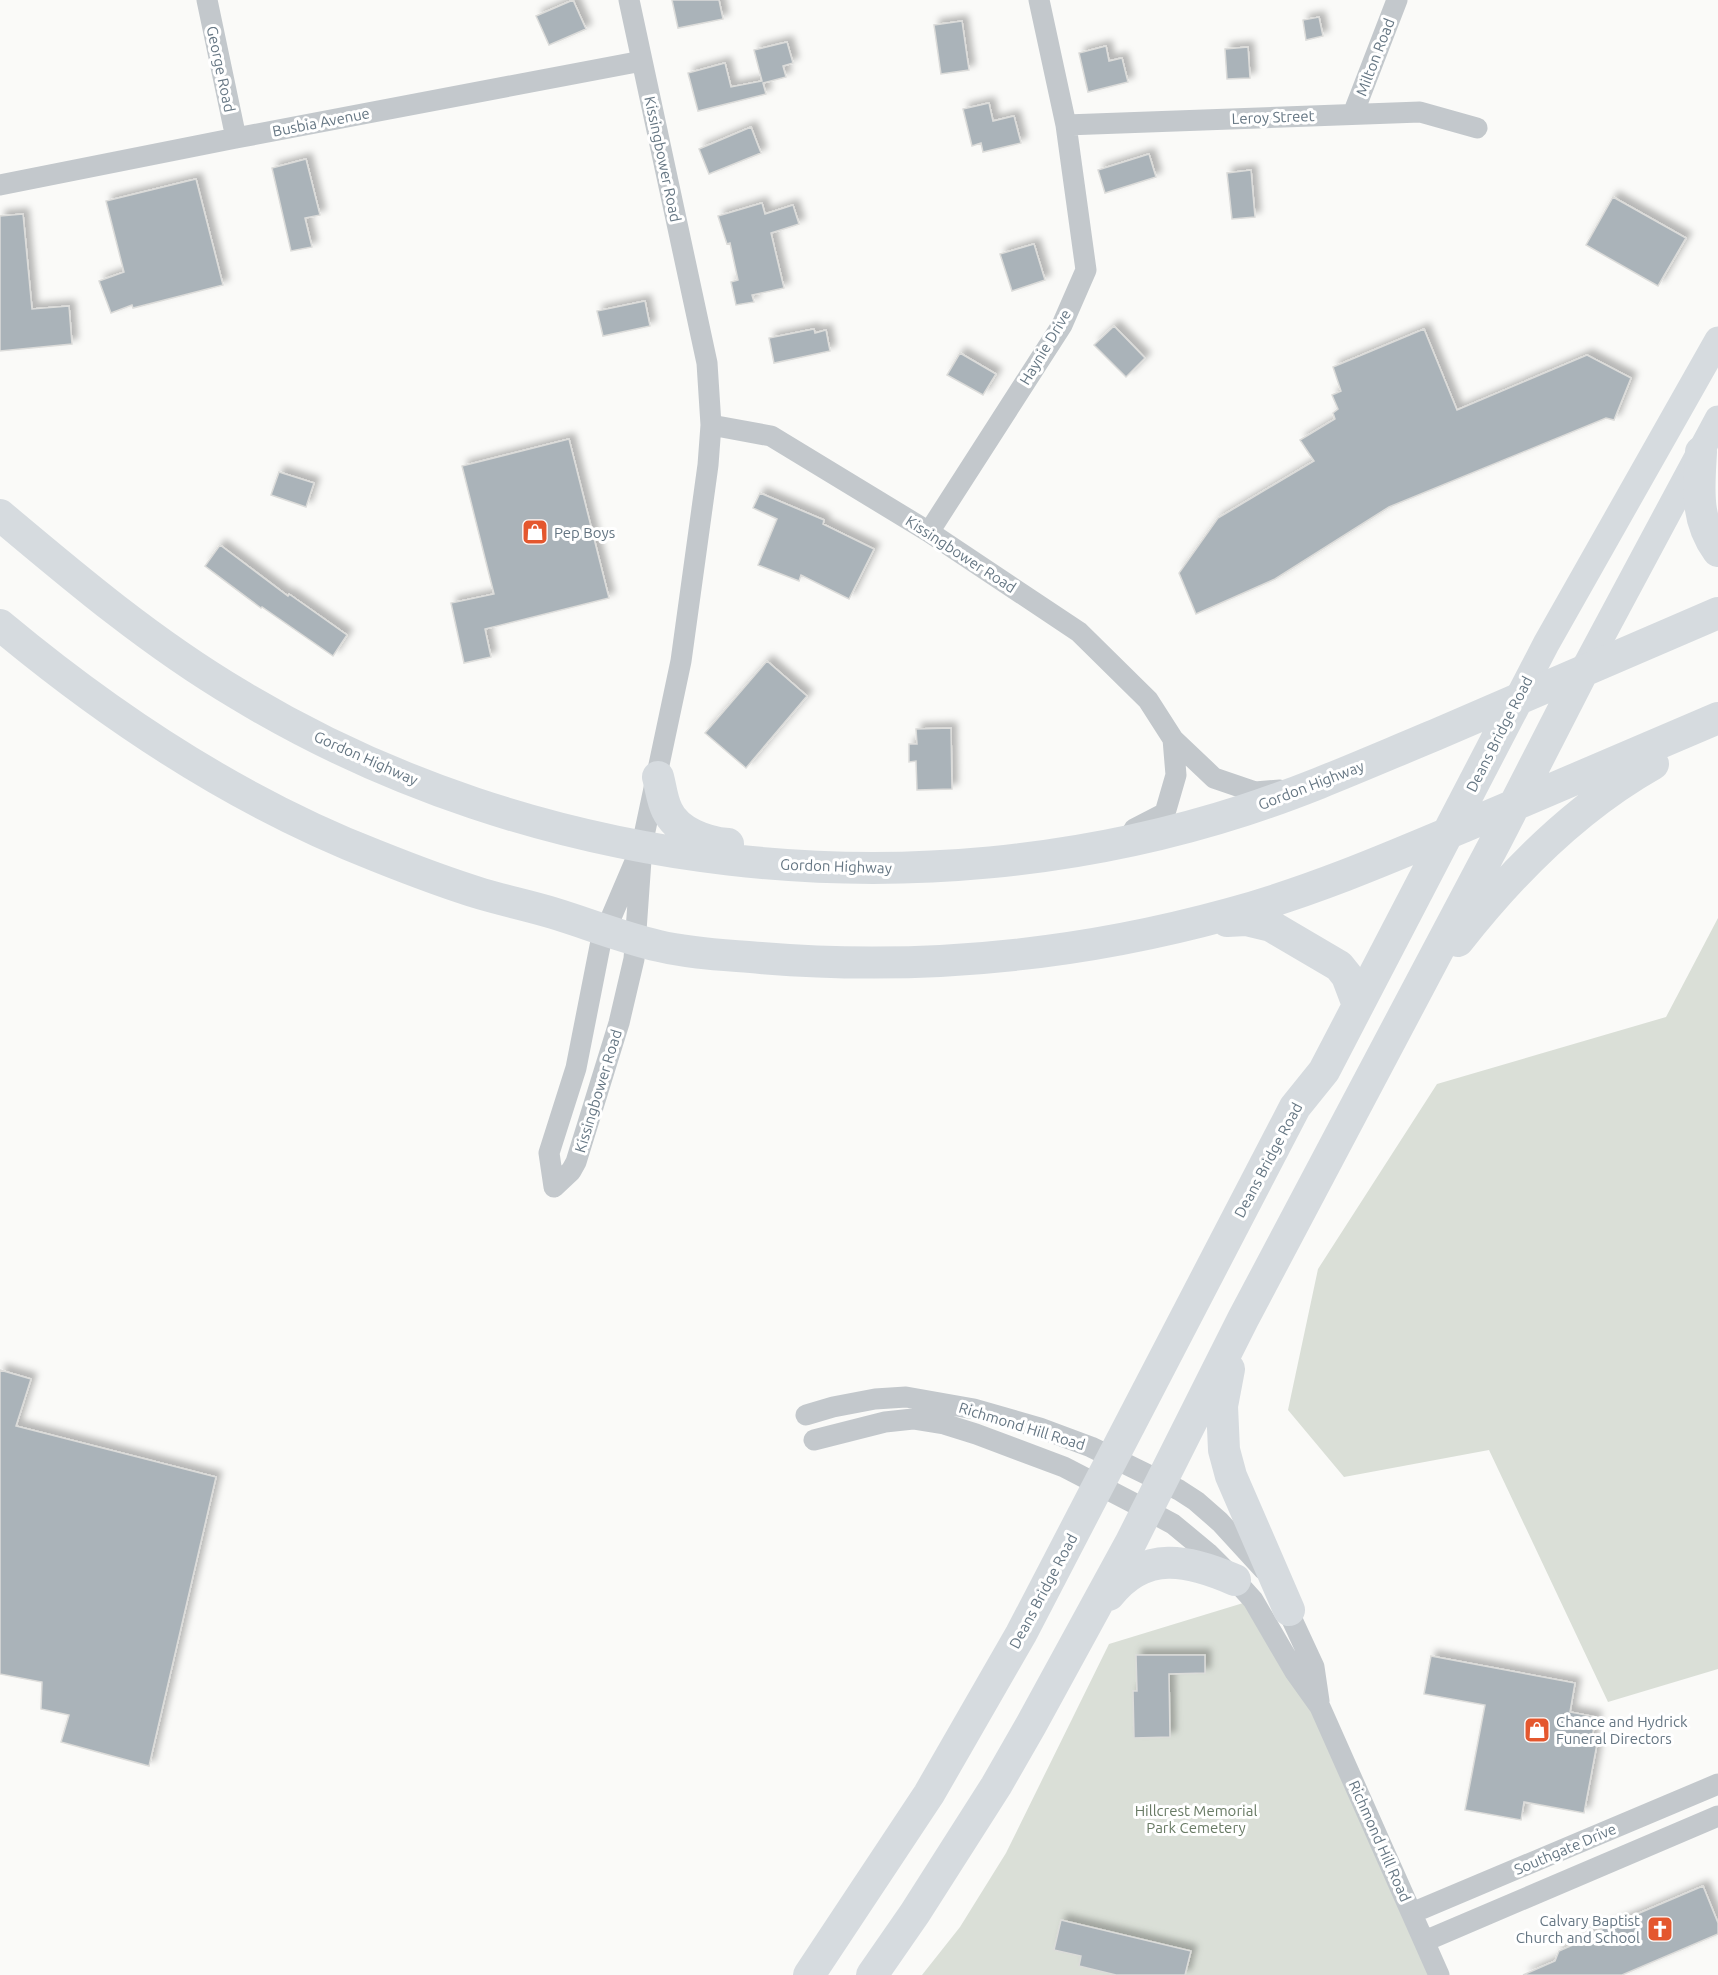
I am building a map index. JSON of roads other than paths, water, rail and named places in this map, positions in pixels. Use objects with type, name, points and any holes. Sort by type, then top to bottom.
[{"type":"highway","points":[[1701,452],[1698,497],[1703,525],[1708,538],[1718,551]]},
{"type":"highway","name":"Gordon Highway","points":[[0,515],[147,635],[238,694],[332,745],[398,774],[466,800],[534,821],[603,838],[746,862],[817,867],[889,868],[960,865],[1022,859],[1103,846],[1208,821],[1311,787],[1718,613]]},
{"type":"highway","points":[[0,625],[94,699],[153,741],[237,790],[310,827],[374,855],[468,889],[662,947],[808,962],[889,962],[983,958],[1126,939],[1196,923],[1299,894],[1367,868],[1718,718]]},
{"type":"highway","points":[[872,1975],[915,1913],[996,1786],[1084,1630],[1583,671]]},
{"type":"highway","name":"Deans Bridge Road","points":[[809,1975],[929,1794],[1021,1634],[1294,1107],[1324,1071],[1517,700]]},
{"type":"highway","points":[[1407,1009],[1477,916],[1534,855],[1617,785],[1718,727]]},
{"type":"highway","points":[[658,777],[667,810],[675,822],[686,830],[712,842],[788,850],[889,868]]},
{"type":"highway","points":[[1196,923],[1246,920],[1271,926],[1340,966],[1347,976],[1358,1005]]},
{"type":"highway","points":[[1240,1327],[1222,1406],[1224,1450],[1231,1476],[1289,1610]]},
{"type":"highway","points":[[1084,1630],[1119,1582],[1142,1568],[1156,1564],[1189,1564],[1207,1568],[1236,1580]]},
{"type":"main road","name":"Deans Bridge Road","points":[[1517,700],[1551,634],[1718,340]]},
{"type":"main road","points":[[1583,671],[1718,419]]},
{"type":"street","name":"George Road","points":[[207,0],[236,138]]},
{"type":"street","name":"Kissingbower Road","points":[[629,0],[707,363],[711,425],[708,465],[681,661],[642,845],[634,959],[619,1023],[576,1162],[571,1171],[554,1187],[549,1153],[576,1068],[601,941],[642,845]]},
{"type":"street","name":"Haynie Drive","points":[[928,532],[1062,325],[1086,270],[1066,125],[1039,0]]},
{"type":"street","name":"Milton Road","points":[[1353,114],[1397,0]]},
{"type":"street","name":"Busbia Avenue","points":[[0,185],[642,61]]},
{"type":"street","name":"Leroy Street","points":[[1066,125],[1420,112],[1477,128]]},
{"type":"street","name":"Kissingbower Road","points":[[711,425],[771,436],[928,532],[1079,632],[1148,700],[1173,739],[1214,778],[1255,792],[1311,787]]},
{"type":"street","name":"Kissingbower Road","points":[[1103,846],[1165,813],[1176,775],[1173,739]]},
{"type":"street","name":"Richmond Hill Road","points":[[806,1415],[875,1399],[906,1397],[974,1409],[1040,1428],[1091,1447],[1105,1471],[1147,1510],[1173,1524],[1208,1553],[1253,1600],[1295,1672],[1320,1707],[1439,1975]]},
{"type":"street","name":"Richmond Hill Road","points":[[814,1440],[885,1422],[913,1419],[944,1424],[976,1434],[1064,1467],[1105,1471],[1162,1481],[1196,1501],[1220,1522],[1268,1574],[1289,1610],[1314,1667],[1320,1707]]},
{"type":"street","name":"Southgate Drive","points":[[1412,1913],[1718,1784]]},
{"type":"street","name":"Southgate Drive","points":[[1425,1941],[1718,1816]]},
{"type":"place","name":"Pep Boys","points":[[535,532]]},
{"type":"place","name":"Chance and Hydrick Funeral Directors","points":[[1537,1730]]},
{"type":"place","name":"Calvary Baptist Church and School","points":[[1660,1929]]},
{"type":"park label","name":"Hillcrest Memorial Park Cemetery","points":[[1196,1818]]}]
